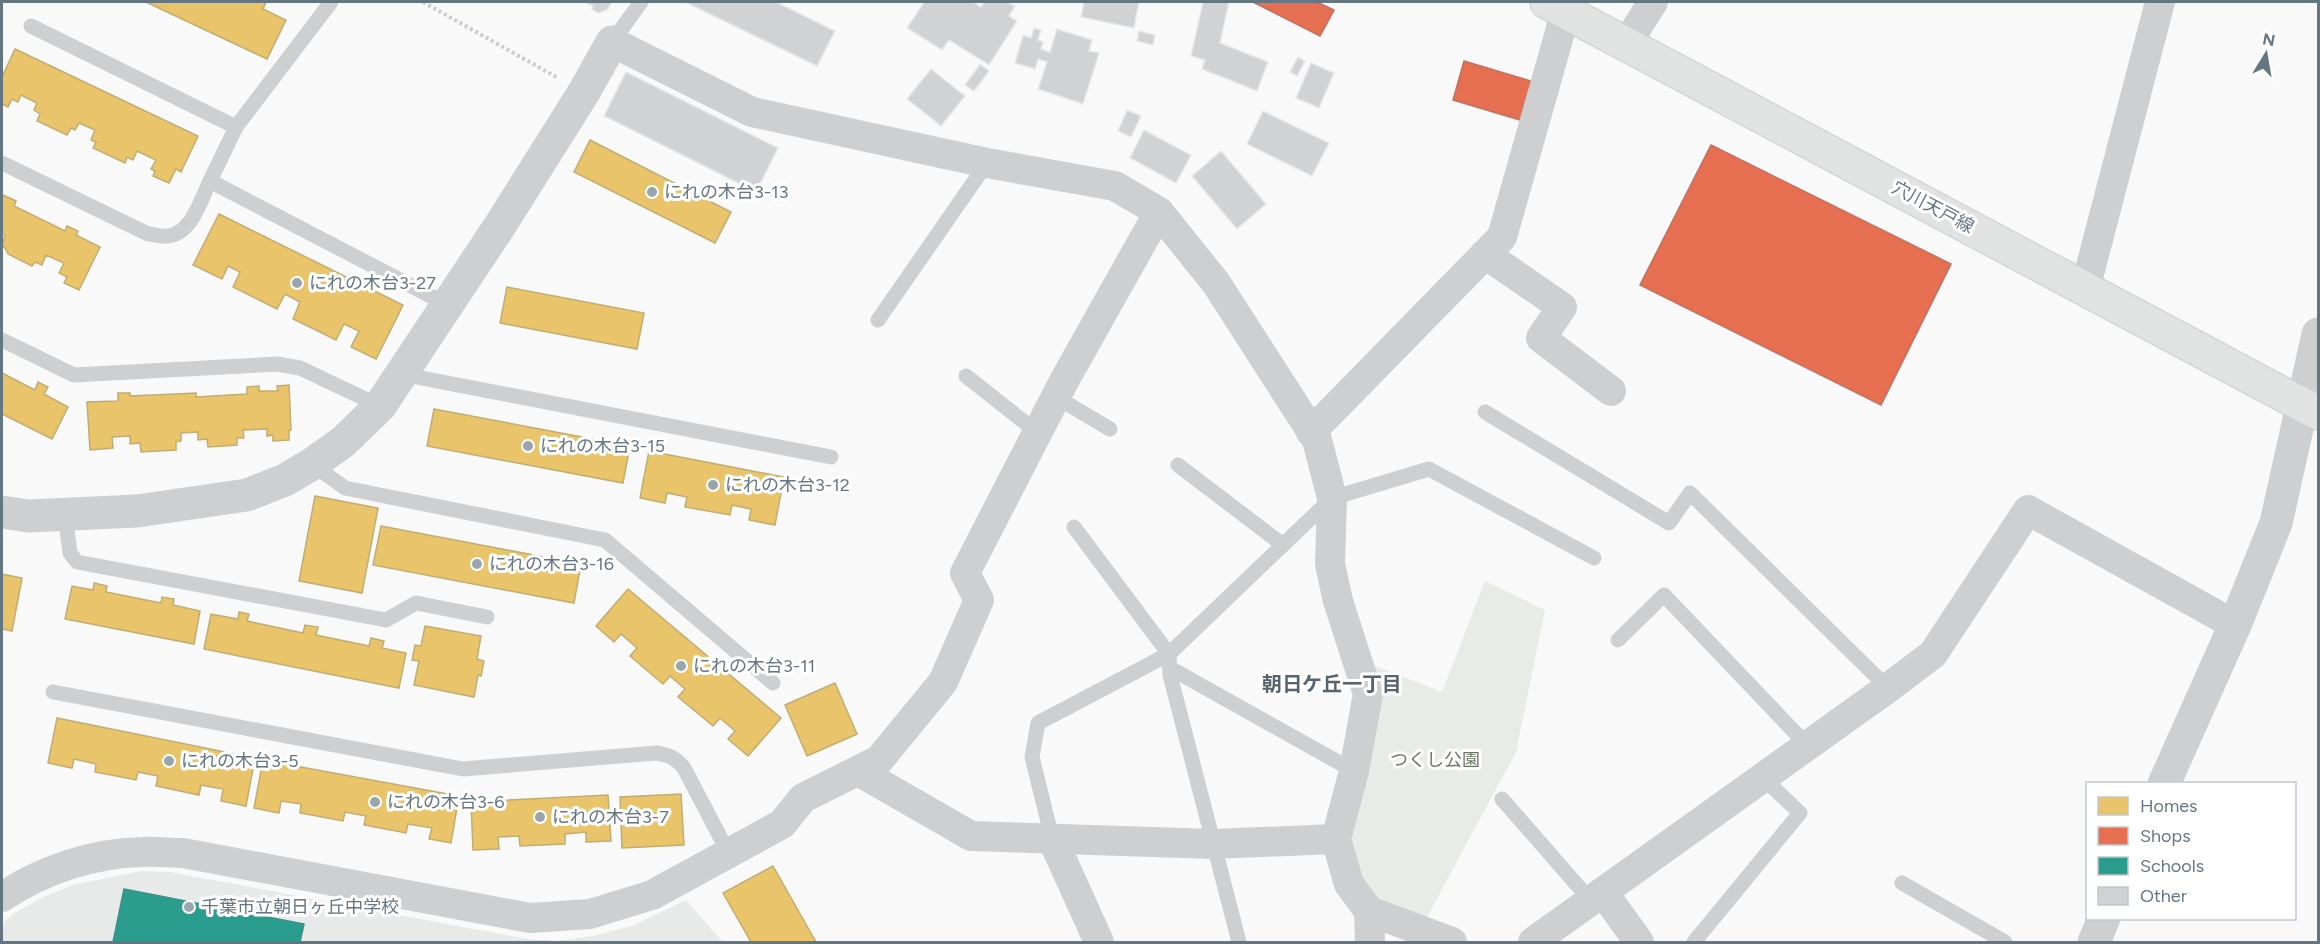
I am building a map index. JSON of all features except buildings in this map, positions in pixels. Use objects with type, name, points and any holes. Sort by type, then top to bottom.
[{"type":"main road","name":"穴川天戸線","points":[[1557,6],[2310,408]]},
{"type":"street","points":[[1627,43],[1653,2]]},
{"type":"street","points":[[2085,289],[2160,2]]},
{"type":"street","points":[[1311,432],[1502,237],[1557,6]]},
{"type":"street","points":[[2,512],[29,516],[137,511],[247,495],[285,480],[343,442],[380,406],[501,224],[584,92],[612,42],[752,112],[987,163],[1115,186],[1159,212],[1216,283],[1317,440],[1332,498],[1330,564],[1338,601],[1368,694],[1354,771],[1336,839],[1349,884],[1369,911],[1452,942]]},
{"type":"street","points":[[2,897],[42,875],[72,863],[141,852],[183,853],[530,918],[590,914],[652,895],[782,824],[803,798],[879,760],[943,682],[979,600],[965,573],[1037,432],[1159,212]]},
{"type":"street","points":[[1485,254],[1562,307],[1541,338],[1611,391]]},
{"type":"street","points":[[2164,782],[2235,625],[2276,523],[2310,408],[2319,334]]},
{"type":"street","points":[[1533,942],[1933,654],[2028,510],[2235,625]]},
{"type":"street","points":[[858,771],[971,836],[1213,844],[1336,839]]},
{"type":"street","points":[[1053,838],[1099,942]]},
{"type":"street","points":[[1597,896],[1639,942]]},
{"type":"street","points":[[1369,911],[1370,942]]},
{"type":"street","points":[[2094,942],[2103,920]]},
{"type":"lane","points":[[2,163],[148,234],[167,236],[182,231],[192,218],[236,127],[331,2]]},
{"type":"lane","points":[[612,42],[641,2]]},
{"type":"lane","points":[[32,26],[236,127]]},
{"type":"lane","points":[[878,320],[987,163]]},
{"type":"lane","points":[[210,181],[446,304]]},
{"type":"lane","points":[[2,340],[74,375],[289,365],[380,406]]},
{"type":"lane","points":[[400,374],[831,457]]},
{"type":"lane","points":[[966,376],[1037,432]]},
{"type":"lane","points":[[1056,397],[1110,429]]},
{"type":"lane","points":[[1485,412],[1669,523],[1690,493],[1888,688]]},
{"type":"lane","points":[[312,464],[345,488],[605,540],[773,683]]},
{"type":"lane","points":[[1178,465],[1283,545]]},
{"type":"lane","points":[[1053,838],[1032,757],[1038,723],[1169,661],[1332,498],[1429,469],[1594,558]]},
{"type":"lane","points":[[66,514],[70,554],[77,562],[386,620],[416,603],[487,617]]},
{"type":"lane","points":[[1074,527],[1169,661],[1239,942]]},
{"type":"lane","points":[[1618,640],[1664,595],[1808,746]]},
{"type":"lane","points":[[1169,661],[1354,771]]},
{"type":"lane","points":[[53,692],[463,769],[656,753],[669,755],[678,760],[684,768],[729,854]]},
{"type":"lane","points":[[1694,942],[1800,813],[1763,778]]},
{"type":"lane","points":[[1502,799],[1597,896]]},
{"type":"lane","points":[[1902,883],[2005,942]]},
{"type":"path","points":[[423,2],[584,92]]},
{"type":"shaded area","name":"千葉市立朝日ヶ丘中学校","points":[[141,871],[170,872],[528,939],[558,941],[592,936],[632,926],[686,900],[723,942],[2,942],[2,924],[13,914],[41,898],[73,885]]},
{"type":"green space","name":"つくし公園","points":[[1485,581],[1545,610],[1516,752],[1426,919],[1373,900],[1346,843],[1365,662],[1442,692]]},
{"type":"place","name":"にれの木台3-13","points":[[652,192]]},
{"type":"place","name":"にれの木台3-27","points":[[297,283]]},
{"type":"place","name":"にれの木台3-15","points":[[528,446]]},
{"type":"place","name":"にれの木台3-12","points":[[713,485]]},
{"type":"place","name":"にれの木台3-16","points":[[477,564]]},
{"type":"place","name":"にれの木台3-11","points":[[681,666]]},
{"type":"place","name":"にれの木台3-5","points":[[169,761]]},
{"type":"place","name":"にれの木台3-6","points":[[375,802]]},
{"type":"place","name":"にれの木台3-7","points":[[540,817]]},
{"type":"place","name":"千葉市立朝日ヶ丘中学校","points":[[189,907]]},
{"type":"district","name":"朝日ケ丘一丁目","points":[[1332,684]]}]
